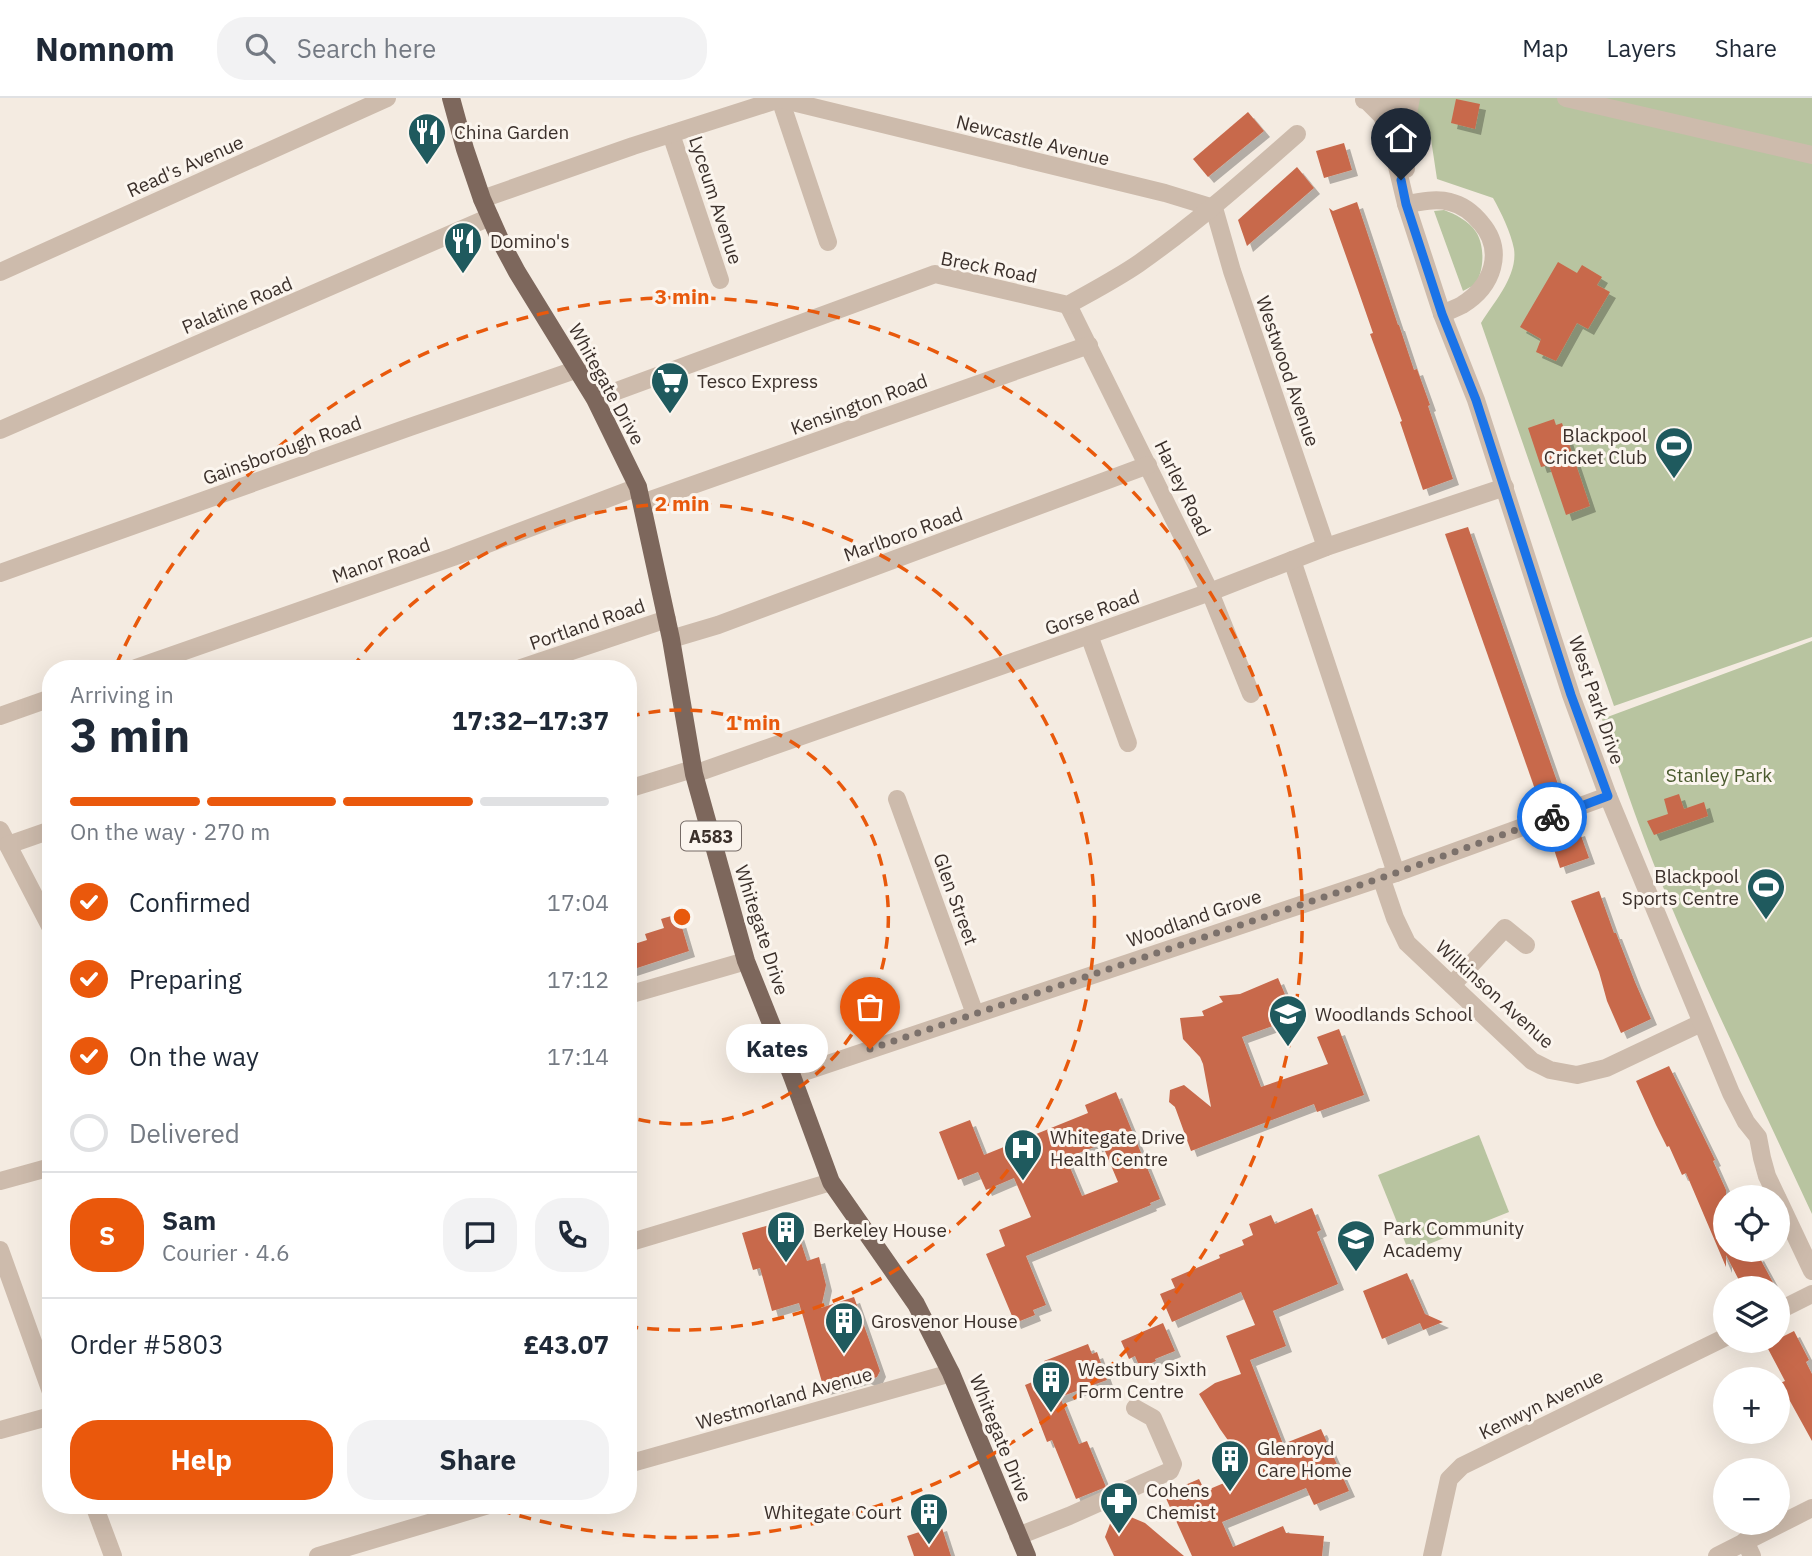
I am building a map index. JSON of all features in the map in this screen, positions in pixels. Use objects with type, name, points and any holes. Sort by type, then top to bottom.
[{"type":"main road","name":"Whitegate Drive","points":[[451,98],[465,149],[490,217],[517,272],[595,399],[640,495],[671,639],[693,772],[747,961],[831,1182],[916,1304],[951,1373],[1027,1556]]},
{"type":"street","name":"Read's Avenue","points":[[0,272],[387,98]]},
{"type":"street","points":[[1364,99],[1383,104],[1403,98]]},
{"type":"street","name":"West Park Drive","points":[[1406,204],[1405,129],[1411,98]]},
{"type":"street","points":[[1566,98],[1812,155]]},
{"type":"street","name":"West Park Drive","points":[[1364,99],[1382,116],[1387,125],[1406,204],[1442,314],[1476,400],[1571,695],[1608,796],[1731,1093],[1746,1122],[1758,1137],[1771,1185]]},
{"type":"street","points":[[482,199],[780,100],[828,242]]},
{"type":"street","name":"Newcastle Avenue","points":[[780,100],[1165,193],[1214,208]]},
{"type":"street","name":"Lyceum Avenue","points":[[671,134],[720,280]]},
{"type":"street","points":[[1068,305],[1135,266],[1214,208],[1297,134]]},
{"type":"street","points":[[1406,204],[1447,201],[1464,207],[1475,216],[1492,239],[1495,253],[1493,268],[1483,285],[1462,305],[1442,314]]},
{"type":"street","name":"Westwood Avenue","points":[[1214,208],[1232,271],[1326,547]]},
{"type":"street","name":"Palatine Road","points":[[0,430],[490,217]]},
{"type":"street","name":"Breck Road","points":[[595,399],[935,274],[1068,305]]},
{"type":"street","name":"Harley Road","points":[[1068,305],[1210,592],[1251,694]]},
{"type":"street","name":"Kensington Road","points":[[640,495],[1089,345]]},
{"type":"street","name":"Gainsborough Road","points":[[0,573],[578,369]]},
{"type":"street","name":"Marlboro Road","points":[[671,639],[718,625],[1148,465]]},
{"type":"street","name":"Gorse Road","points":[[637,787],[693,772],[1210,592],[1326,547],[1505,487]]},
{"type":"street","name":"Manor Road","points":[[159,660],[640,495]]},
{"type":"street","points":[[1292,560],[1389,875]]},
{"type":"street","name":"Portland Road","points":[[545,660],[667,619]]},
{"type":"street","points":[[1089,635],[1128,743]]},
{"type":"street","points":[[0,716],[42,701]]},
{"type":"street","name":"Woodland Grove","points":[[792,1076],[1389,875],[1608,796]]},
{"type":"street","name":"Glen Street","points":[[897,799],[975,1014]]},
{"type":"street","points":[[42,831],[4,837],[42,911]]},
{"type":"street","name":"Wilkinson Avenue","points":[[1389,875],[1395,918],[1407,943],[1532,1060],[1550,1070],[1577,1075],[1606,1068],[1701,1023]]},
{"type":"street","points":[[1452,985],[1506,928],[1526,945]]},
{"type":"street","points":[[637,992],[747,961]]},
{"type":"street","points":[[0,1181],[42,1169]]},
{"type":"street","points":[[637,1240],[831,1182]]},
{"type":"street","name":"West Park Drive","points":[[1790,1225],[1812,1271]]},
{"type":"street","points":[[0,1250],[42,1367]]},
{"type":"street","points":[[1790,1305],[1812,1294]]},
{"type":"street","name":"Kenwyn Avenue","points":[[1432,1556],[1449,1479],[1462,1466],[1713,1343]]},
{"type":"street","name":"Westmorland Avenue","points":[[637,1461],[951,1373]]},
{"type":"street","points":[[1018,1535],[1069,1516],[1170,1471],[1172,1464],[1153,1418],[1135,1408]]},
{"type":"street","points":[[0,1430],[42,1418]]},
{"type":"street","points":[[1717,1556],[1749,1549],[1812,1508]]},
{"type":"street","points":[[97,1514],[113,1556]]},
{"type":"street","points":[[318,1556],[459,1514]]},
{"type":"green space","name":"Blackpool Cricket Club","points":[[1419,98],[1812,98],[1812,637],[1614,706],[1481,323],[1509,279],[1514,259],[1511,236],[1493,198],[1437,179],[1429,126],[1413,125]]},
{"type":"green space","points":[[1444,210],[1470,224],[1481,244],[1480,274],[1473,286],[1463,291],[1434,211]]},
{"type":"green space","name":"Stanley Park","points":[[1812,641],[1812,1214],[1666,894],[1602,719]]},
{"type":"green space","points":[[1479,1135],[1509,1212],[1409,1252],[1378,1175]]},
{"type":"building","points":[[1456,99],[1480,104],[1475,129],[1451,123]]},
{"type":"building","points":[[1248,112],[1264,131],[1208,177],[1193,159]]},
{"type":"building","points":[[1344,143],[1352,170],[1324,178],[1316,151]]},
{"type":"building","points":[[1297,167],[1314,188],[1247,246],[1238,220]]},
{"type":"building","points":[[1357,202],[1414,370],[1417,369],[1430,405],[1428,406],[1453,479],[1423,490],[1400,422],[1402,421],[1370,334],[1373,333],[1329,208],[1333,211]]},
{"type":"building","points":[[1558,262],[1577,273],[1582,265],[1602,277],[1597,285],[1610,292],[1588,329],[1577,323],[1556,361],[1536,352],[1541,339],[1520,327]]},
{"type":"building","points":[[1554,419],[1556,425],[1562,423],[1590,506],[1566,515],[1549,465],[1541,467],[1528,428]]},
{"type":"building","points":[[1468,527],[1559,787],[1537,795],[1445,534]]},
{"type":"building","points":[[1679,794],[1684,809],[1704,802],[1708,816],[1654,835],[1647,821],[1668,814],[1664,799]]},
{"type":"building","points":[[1579,830],[1589,858],[1560,868],[1551,840]]},
{"type":"building","points":[[1599,891],[1651,1019],[1621,1033],[1571,901]]},
{"type":"building","points":[[678,914],[689,951],[637,968],[637,943],[647,940],[645,934],[664,928],[661,919]]},
{"type":"building","points":[[1278,978],[1295,1018],[1242,1037],[1261,1087],[1328,1064],[1317,1037],[1339,1029],[1364,1095],[1317,1112],[1314,1104],[1191,1151],[1175,1107],[1169,1102],[1170,1090],[1184,1085],[1211,1107],[1203,1064],[1183,1039],[1180,1018],[1204,1016],[1202,1011],[1223,1002],[1219,996],[1240,994]]},
{"type":"building","points":[[1669,1066],[1715,1160],[1713,1161],[1724,1185],[1713,1185],[1713,1236],[1686,1173],[1682,1175],[1636,1081]]},
{"type":"building","points":[[1116,1092],[1160,1199],[1026,1256],[1046,1305],[1033,1310],[1035,1315],[1015,1323],[986,1254],[1005,1246],[999,1230],[1031,1217],[1014,1178],[986,1190],[978,1172],[958,1180],[939,1132],[970,1120],[984,1155],[1088,1113],[1085,1105]],"holes":[[[1102,1144],[1118,1182],[1082,1196],[1066,1158]]]},
{"type":"building","points":[[1312,1208],[1321,1230],[1317,1232],[1338,1284],[1273,1311],[1286,1346],[1250,1360],[1283,1444],[1321,1429],[1349,1491],[1314,1505],[1306,1488],[1222,1522],[1233,1547],[1283,1526],[1286,1533],[1324,1536],[1322,1556],[1192,1556],[1164,1494],[1199,1479],[1205,1491],[1243,1475],[1237,1463],[1242,1460],[1199,1394],[1215,1383],[1241,1374],[1226,1336],[1255,1325],[1241,1292],[1172,1322],[1160,1294],[1175,1288],[1171,1279],[1244,1245],[1242,1240],[1253,1235],[1249,1224],[1271,1215],[1275,1224]]},
{"type":"building","points":[[793,1218],[807,1261],[819,1257],[826,1285],[821,1308],[854,1297],[880,1371],[877,1377],[824,1389],[799,1303],[772,1311],[760,1268],[753,1270],[742,1233]]},
{"type":"building","points":[[1730,1262],[1762,1262],[1769,1276],[1737,1276]]},
{"type":"building","points":[[1407,1273],[1425,1314],[1443,1322],[1423,1330],[1420,1323],[1382,1339],[1363,1291]]},
{"type":"building","points":[[1163,1323],[1175,1351],[1140,1368],[1135,1356],[1129,1359],[1121,1341]]},
{"type":"building","points":[[1794,1331],[1809,1360],[1806,1362],[1812,1374],[1812,1441],[1790,1401],[1790,1367],[1778,1367],[1770,1353],[1790,1353],[1790,1333]]},
{"type":"building","points":[[1088,1344],[1092,1354],[1097,1352],[1107,1380],[1060,1397],[1079,1444],[1087,1441],[1106,1487],[1076,1499],[1052,1440],[1047,1442],[1025,1385],[1047,1376],[1045,1371],[1048,1370],[1044,1361]]},
{"type":"building","points":[[1126,1515],[1145,1523],[1184,1556],[1114,1556],[1105,1537],[1111,1521]]},
{"type":"building","name":"Whitegate Court","points":[[941,1525],[951,1556],[914,1556],[907,1536]]},
{"type":"way so far","points":[[870,1049],[1396,873],[1552,817]]},
{"type":"place","name":"China Garden","points":[[427,166]]},
{"type":"place","name":"Domino's","points":[[463,275]]},
{"type":"place","name":"Tesco Express","points":[[670,415]]},
{"type":"place","name":"Blackpool Cricket Club","points":[[1674,480]]},
{"type":"place","name":"Blackpool Sports Centre","points":[[1766,921]]},
{"type":"place","name":"Woodlands School","points":[[1288,1048]]},
{"type":"place","name":"Kates","points":[[870,1049]]},
{"type":"place","name":"Whitegate Drive Health Centre","points":[[1023,1182]]},
{"type":"place","name":"Berkeley House","points":[[786,1264]]},
{"type":"place","name":"Park Community Academy","points":[[1356,1273]]},
{"type":"place","name":"Grosvenor House","points":[[844,1355]]},
{"type":"place","name":"Westbury Sixth Form Centre","points":[[1051,1414]]},
{"type":"place","name":"Glenroyd Care Home","points":[[1230,1493]]},
{"type":"place","name":"Cohens Chemist","points":[[1119,1535]]},
{"type":"place","name":"Whitegate Court","points":[[929,1546]]},
{"type":"route","points":[[1401,180],[1406,204],[1442,314],[1476,400],[1571,695],[1608,796],[1552,817]]}]
